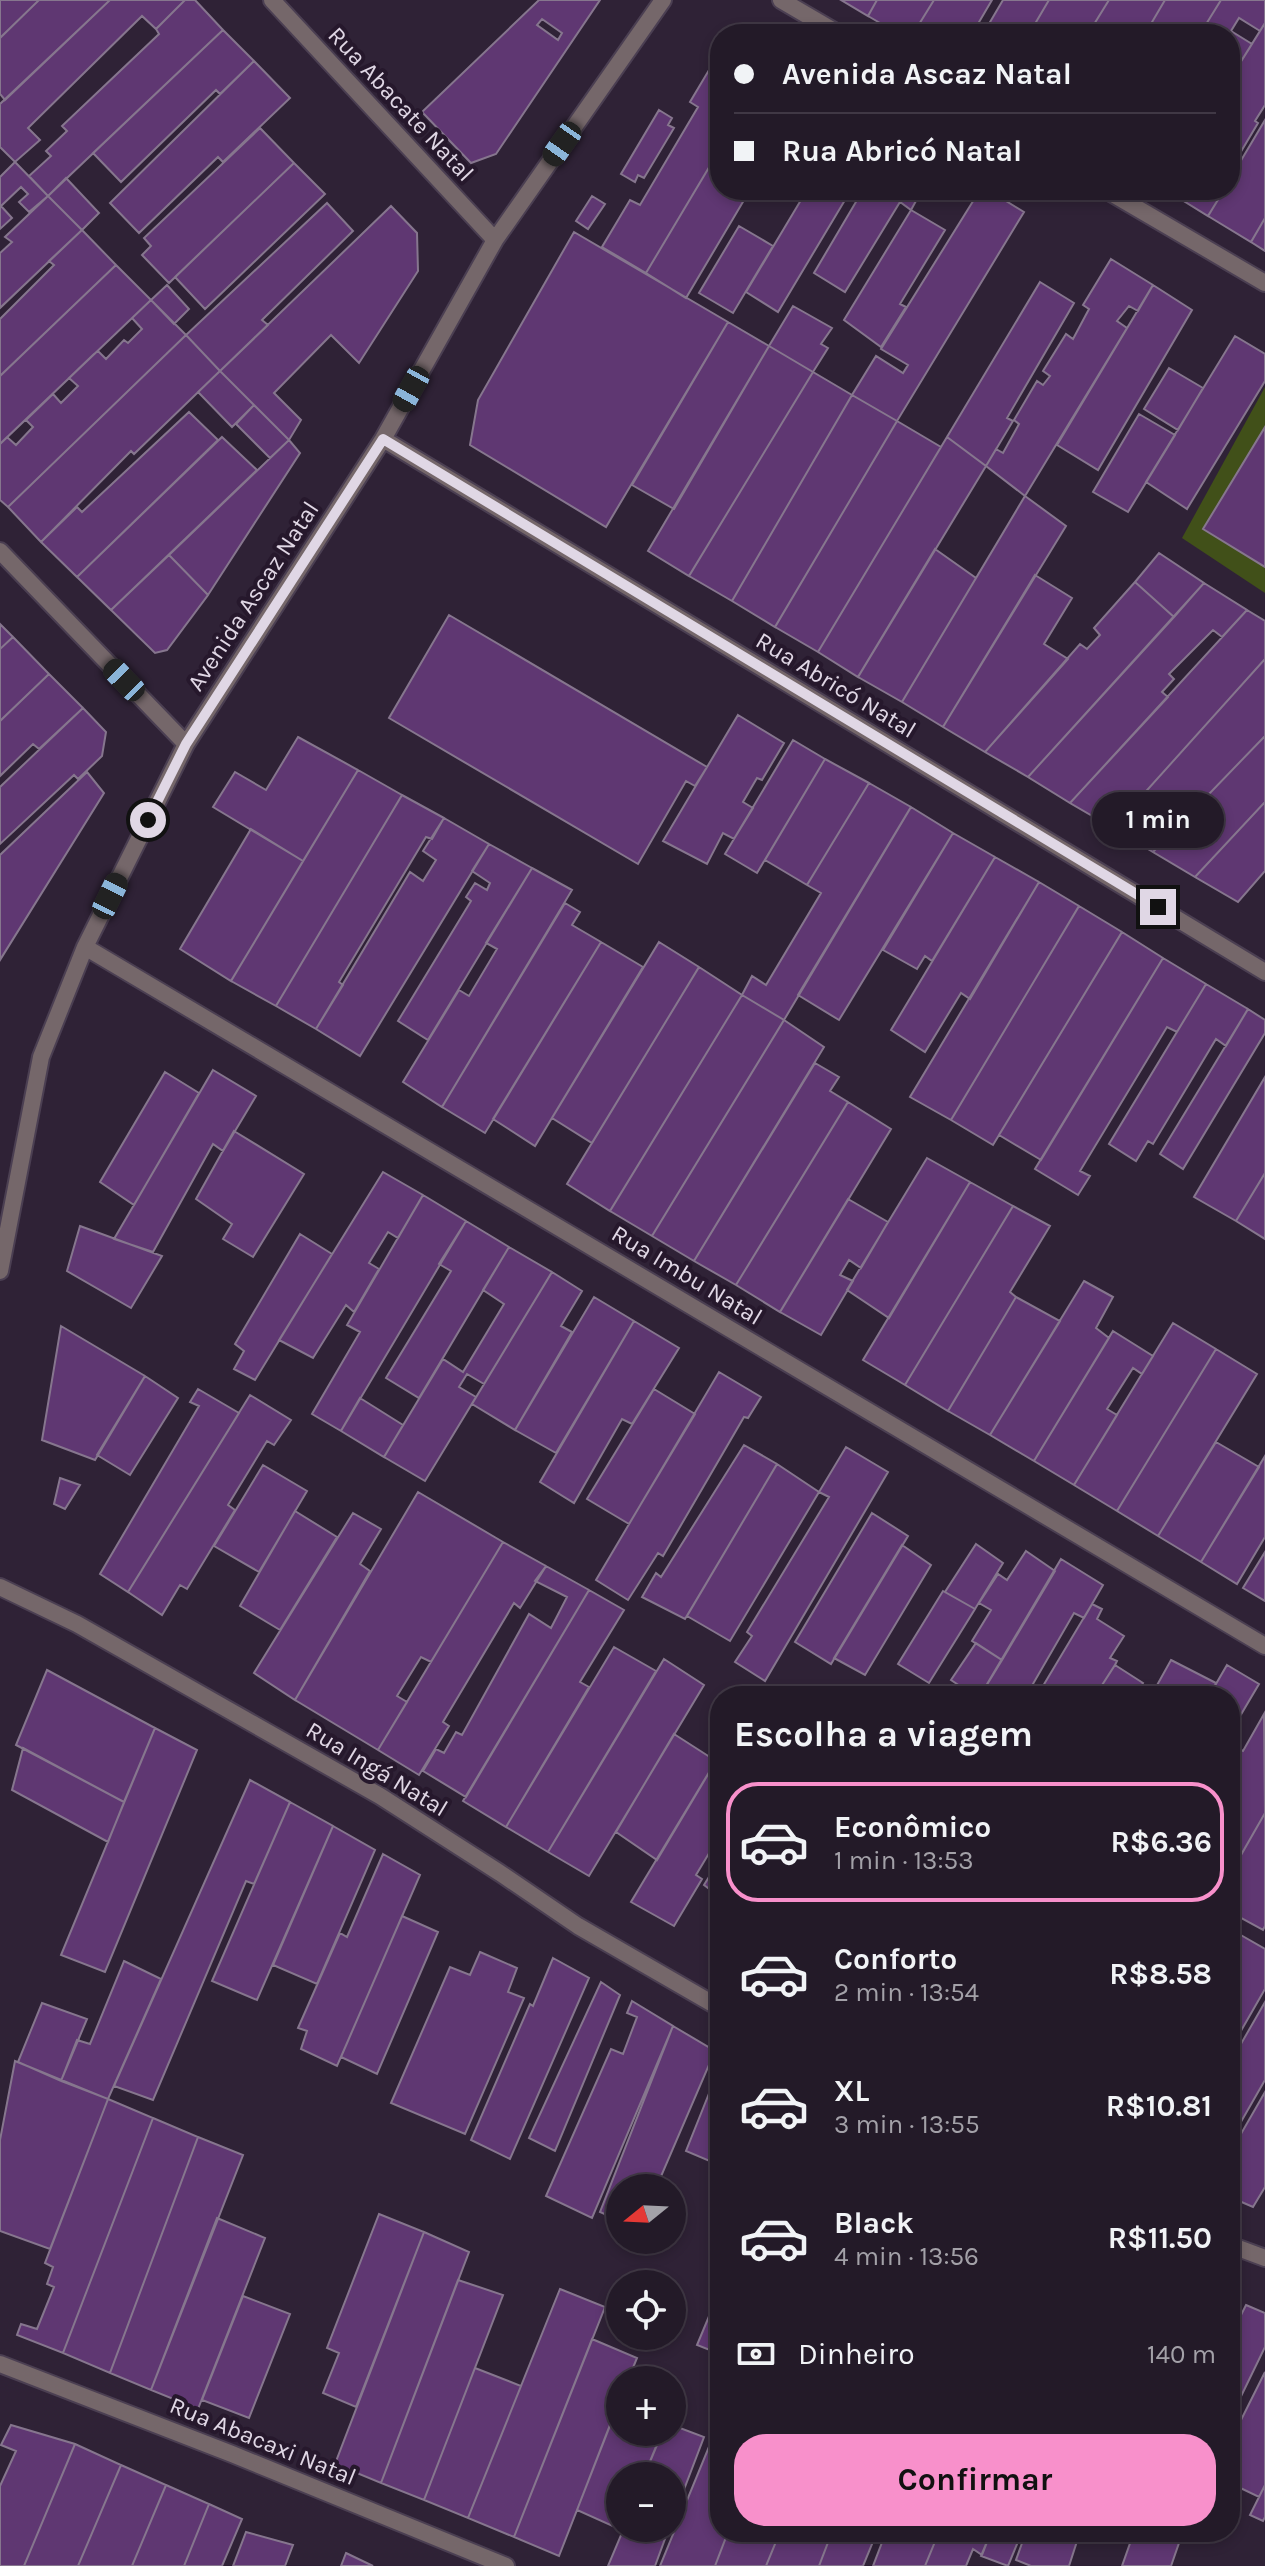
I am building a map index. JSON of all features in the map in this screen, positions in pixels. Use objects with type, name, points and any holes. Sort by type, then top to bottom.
[{"type":"street","name":"Rua Abacate Natal","points":[[272,0],[495,240]]},
{"type":"street","name":"Avenida Ascaz Natal","points":[[0,1271],[41,1057],[85,947],[186,744],[383,439],[495,240],[663,0]]},
{"type":"street","points":[[781,0],[822,24]]},
{"type":"street","points":[[1123,200],[1265,283]]},
{"type":"street","name":"Rua Abricó Natal","points":[[383,439],[1265,972]]},
{"type":"street","points":[[0,551],[186,744]]},
{"type":"street","name":"Rua Imbu Natal","points":[[85,947],[1265,1646]]},
{"type":"street","name":"Rua Ingá Natal","points":[[0,1587],[77,1624],[380,1796],[578,1926],[710,2002]]},
{"type":"street","points":[[1240,2249],[1265,2258]]},
{"type":"street","name":"Rua Abacaxi Natal","points":[[0,2364],[232,2454],[506,2566]]},
{"type":"green space","points":[[1265,387],[1265,593],[1182,538]]},
{"type":"building","points":[[0,0],[39,0],[0,38]]},
{"type":"building","points":[[39,0],[110,0],[5,100],[0,94],[0,38]]},
{"type":"building","points":[[110,0],[185,0],[156,29],[142,16],[28,128],[40,140],[15,162],[0,147],[0,104]]},
{"type":"building","points":[[185,0],[195,0],[223,30],[48,196],[29,176],[51,156],[46,151],[67,131],[62,126],[159,34],[156,29]]},
{"type":"building","points":[[539,0],[600,0],[496,154],[471,163],[422,112]],"holes":[[[542,19],[562,33],[558,40],[537,25]]]},
{"type":"building","points":[[841,0],[877,0],[868,16]]},
{"type":"building","points":[[877,0],[934,0],[919,24],[882,24],[868,16]]},
{"type":"building","points":[[934,0],[992,0],[978,24],[919,24]]},
{"type":"building","points":[[1003,0],[1049,0],[1035,24],[989,24]]},
{"type":"building","points":[[1049,0],[1109,0],[1094,24],[1035,24]]},
{"type":"building","points":[[1109,0],[1165,0],[1151,24],[1094,24]]},
{"type":"building","points":[[1165,0],[1221,0],[1206,24],[1151,24]]},
{"type":"building","points":[[1221,0],[1265,0],[1265,23],[1260,31],[1239,18],[1235,24],[1206,24]]},
{"type":"building","points":[[1265,23],[1265,105],[1240,153],[1240,63]]},
{"type":"building","points":[[223,30],[254,61],[220,94],[216,90],[121,182],[93,153]]},
{"type":"building","points":[[1240,37],[1252,44],[1240,63]]},
{"type":"building","points":[[254,61],[290,98],[223,162],[218,157],[139,233],[110,203]]},
{"type":"building","points":[[710,71],[710,166],[646,273],[602,247],[630,200],[640,205],[698,107],[690,102]]},
{"type":"building","points":[[659,110],[672,118],[668,125],[674,128],[644,178],[638,175],[635,182],[621,174]]},
{"type":"building","points":[[1265,120],[1265,218],[1251,242],[1208,216],[1218,200],[1240,200],[1240,162]]},
{"type":"building","points":[[260,128],[294,163],[169,283],[142,255],[151,246],[144,238]]},
{"type":"building","points":[[15,162],[48,196],[29,212],[19,202],[28,194],[21,187],[1,206],[12,218],[0,229],[0,177]]},
{"type":"building","points":[[294,163],[325,194],[205,309],[175,277]]},
{"type":"building","points":[[710,166],[710,200],[744,200],[686,298],[646,273]]},
{"type":"building","points":[[66,178],[99,213],[82,230],[48,196]]},
{"type":"building","points":[[48,196],[82,230],[0,308],[0,253],[12,242],[5,237]]},
{"type":"building","points":[[592,196],[605,204],[588,229],[576,221]]},
{"type":"building","points":[[801,200],[845,200],[778,312],[746,292]]},
{"type":"building","points":[[857,200],[916,200],[911,210],[900,202],[845,292],[814,273]]},
{"type":"building","points":[[974,200],[1004,200],[1024,212],[897,421],[852,395],[876,356],[903,373],[908,365],[881,349]]},
{"type":"building","points":[[1182,200],[1218,200],[1208,216]]},
{"type":"building","points":[[327,203],[353,231],[262,320],[268,325],[220,371],[186,335]]},
{"type":"building","points":[[391,206],[417,233],[418,271],[359,363],[331,335],[274,393],[301,420],[289,440],[220,371]]},
{"type":"building","points":[[911,210],[945,230],[900,304],[906,307],[881,347],[844,320]]},
{"type":"building","points":[[1265,218],[1265,251],[1251,242]]},
{"type":"building","points":[[739,226],[773,246],[733,313],[699,293]]},
{"type":"building","points":[[82,230],[116,265],[0,376],[0,319],[54,265],[49,261]]},
{"type":"building","points":[[574,232],[728,322],[606,527],[470,445],[478,400]]},
{"type":"building","points":[[1111,259],[1153,285],[1138,311],[1129,306],[1117,321],[1127,328],[1025,496],[986,466],[996,449],[1003,453],[1019,424],[1014,420],[1037,381],[1043,385],[1050,376],[1043,371],[1066,334],[1073,339],[1089,309],[1083,305]]},
{"type":"building","points":[[116,265],[151,300],[0,444],[0,376]]},
{"type":"building","points":[[1040,282],[1074,303],[1007,418],[1013,421],[986,466],[947,437]]},
{"type":"building","points":[[167,285],[189,309],[174,324],[151,300]]},
{"type":"building","points":[[1153,285],[1192,310],[1098,470],[1057,445]]},
{"type":"building","points":[[151,300],[186,335],[8,507],[0,500],[0,444],[7,437],[16,445],[33,427],[26,420],[53,394],[61,403],[78,386],[69,378],[94,354],[98,351],[106,359],[124,340],[128,343],[142,329],[132,318]]},
{"type":"building","points":[[793,306],[832,328],[821,344],[828,348],[813,372],[769,346]]},
{"type":"building","points":[[728,322],[769,346],[674,509],[632,485]]},
{"type":"building","points":[[186,335],[220,371],[134,454],[131,451],[41,542],[8,507]]},
{"type":"building","points":[[1235,336],[1265,354],[1265,381],[1187,509],[1146,482]]},
{"type":"building","points":[[769,346],[813,372],[689,576],[648,551]]},
{"type":"building","points":[[1169,368],[1203,388],[1178,430],[1144,409]]},
{"type":"building","points":[[220,371],[254,405],[232,427],[198,392]]},
{"type":"building","points":[[813,372],[852,395],[732,601],[689,576]]},
{"type":"building","points":[[852,395],[897,421],[775,627],[732,601]]},
{"type":"building","points":[[254,405],[289,440],[270,458],[236,424]]},
{"type":"building","points":[[189,412],[218,440],[77,577],[41,542],[77,507],[82,512]]},
{"type":"building","points":[[1139,414],[1175,435],[1128,512],[1093,492]]},
{"type":"building","points":[[897,421],[941,447],[818,652],[775,627]]},
{"type":"building","points":[[1265,427],[1265,567],[1203,529]]},
{"type":"building","points":[[222,437],[257,470],[111,610],[77,577]]},
{"type":"building","points":[[947,437],[986,466],[858,677],[818,652]]},
{"type":"building","points":[[289,440],[300,453],[208,595],[169,555]]},
{"type":"building","points":[[1025,496],[1066,526],[943,727],[902,702]]},
{"type":"building","points":[[935,549],[976,578],[902,702],[858,677]]},
{"type":"building","points":[[1159,553],[1204,583],[1174,617],[1135,582]]},
{"type":"building","points":[[169,555],[208,595],[167,650],[155,653],[111,610]]},
{"type":"building","points":[[1035,575],[1072,598],[1044,644],[1068,659],[985,752],[943,727]]},
{"type":"building","points":[[1135,582],[1174,617],[1028,777],[985,752],[1080,644],[1087,649],[1100,635],[1094,628]]},
{"type":"building","points":[[1204,583],[1247,610],[1222,637],[1213,630],[1169,674],[1174,679],[1162,692],[1168,697],[1070,803],[1028,777]]},
{"type":"building","points":[[1247,610],[1265,621],[1265,659],[1113,828],[1070,803]]},
{"type":"building","points":[[449,615],[707,767],[695,786],[686,781],[638,864],[389,718]]},
{"type":"building","points":[[0,624],[13,637],[0,649]]},
{"type":"building","points":[[13,637],[49,674],[0,721],[0,649]]},
{"type":"building","points":[[1265,659],[1265,736],[1153,852],[1113,828]]},
{"type":"building","points":[[49,674],[83,708],[39,749],[33,744],[0,776],[0,721]]},
{"type":"building","points":[[83,708],[106,732],[102,756],[78,779],[74,775],[0,844],[0,787]]},
{"type":"building","points":[[738,715],[784,743],[762,780],[757,778],[743,802],[753,808],[734,839],[723,833],[707,864],[663,841]]},
{"type":"building","points":[[1265,736],[1265,802],[1195,877],[1153,852]]},
{"type":"building","points":[[298,737],[358,770],[303,861],[213,807],[235,772],[266,790]]},
{"type":"building","points":[[793,740],[825,759],[757,873],[725,854]]},
{"type":"building","points":[[825,759],[869,783],[807,885],[765,860]]},
{"type":"building","points":[[358,770],[402,795],[276,1006],[231,981]]},
{"type":"building","points":[[87,772],[104,793],[0,960],[0,855]]},
{"type":"building","points":[[869,783],[911,807],[784,1020],[742,995],[752,976],[766,985],[821,893],[807,885]]},
{"type":"building","points":[[402,795],[444,818],[432,839],[426,837],[339,982],[343,985],[316,1029],[276,1006]]},
{"type":"building","points":[[1265,802],[1265,871],[1238,902],[1195,877]]},
{"type":"building","points":[[911,807],[953,833],[839,1020],[798,995]]},
{"type":"building","points":[[444,818],[489,844],[360,1056],[316,1029],[410,872],[423,881],[436,860],[423,851]]},
{"type":"building","points":[[251,829],[303,861],[231,981],[180,949]]},
{"type":"building","points":[[953,833],[995,857],[932,961],[925,956],[917,969],[883,950]]},
{"type":"building","points":[[489,844],[532,868],[428,1040],[398,1021],[471,901],[466,897],[475,883],[487,890],[490,883],[472,871]]},
{"type":"building","points":[[995,857],[1039,882],[970,999],[961,993],[925,1052],[891,1030]]},
{"type":"building","points":[[532,868],[572,890],[442,1107],[403,1082],[459,990],[469,996],[497,949],[486,943]]},
{"type":"building","points":[[1039,882],[1079,906],[951,1120],[910,1097]]},
{"type":"building","points":[[565,903],[580,912],[572,925],[601,942],[485,1133],[442,1107]]},
{"type":"building","points":[[1079,906],[1122,932],[993,1145],[951,1120]]},
{"type":"building","points":[[1122,932],[1163,958],[1041,1160],[999,1135]]},
{"type":"building","points":[[601,942],[643,967],[535,1146],[493,1119]]},
{"type":"building","points":[[659,942],[699,967],[592,1143],[552,1118]]},
{"type":"building","points":[[1163,958],[1206,984],[1177,1032],[1167,1027],[1080,1171],[1090,1176],[1078,1195],[1035,1169]]},
{"type":"building","points":[[699,967],[742,995],[610,1211],[567,1184]]},
{"type":"building","points":[[1206,984],[1248,1009],[1226,1046],[1216,1039],[1153,1144],[1148,1141],[1136,1161],[1109,1144]]},
{"type":"building","points":[[742,995],[784,1020],[652,1236],[610,1211]]},
{"type":"building","points":[[1248,1009],[1265,1020],[1265,1033],[1183,1169],[1160,1154]]},
{"type":"building","points":[[784,1020],[824,1047],[694,1261],[652,1236]]},
{"type":"building","points":[[815,1063],[839,1077],[830,1091],[848,1102],[736,1285],[694,1261]]},
{"type":"building","points":[[213,1070],[256,1096],[223,1151],[213,1144],[153,1252],[114,1239]]},
{"type":"building","points":[[165,1072],[199,1093],[134,1205],[100,1182]]},
{"type":"building","points":[[1265,1077],[1265,1173],[1236,1221],[1194,1197]]},
{"type":"building","points":[[848,1102],[891,1129],[780,1312],[736,1285]]},
{"type":"building","points":[[234,1131],[304,1174],[253,1257],[223,1239],[232,1224],[196,1199]]},
{"type":"building","points":[[927,1158],[970,1182],[889,1318],[847,1290]]},
{"type":"building","points":[[383,1172],[423,1195],[398,1238],[388,1232],[369,1263],[379,1269],[354,1312],[346,1305],[313,1358],[279,1340]]},
{"type":"building","points":[[1265,1173],[1265,1239],[1236,1221]]},
{"type":"building","points":[[970,1182],[1013,1206],[905,1385],[863,1360]]},
{"type":"building","points":[[423,1195],[466,1221],[341,1431],[312,1414],[360,1332],[347,1325]]},
{"type":"building","points":[[848,1199],[888,1222],[861,1268],[849,1260],[840,1275],[853,1281],[821,1335],[780,1312]]},
{"type":"building","points":[[1013,1206],[1050,1226],[1010,1292],[1016,1297],[948,1411],[905,1385]]},
{"type":"building","points":[[466,1221],[509,1247],[419,1398],[386,1378],[451,1271],[439,1264]]},
{"type":"building","points":[[80,1226],[162,1256],[131,1308],[67,1271]]},
{"type":"building","points":[[300,1234],[332,1254],[255,1380],[234,1369],[244,1351],[235,1344]]},
{"type":"building","points":[[509,1247],[552,1272],[484,1384],[467,1374],[459,1387],[476,1397],[425,1481],[384,1457],[443,1359],[463,1372],[504,1304],[483,1290]]},
{"type":"building","points":[[552,1272],[582,1291],[561,1326],[572,1332],[515,1430],[472,1404]]},
{"type":"building","points":[[1084,1281],[1113,1297],[1096,1328],[1109,1338],[1034,1461],[990,1435]]},
{"type":"building","points":[[594,1297],[634,1321],[556,1453],[515,1430]]},
{"type":"building","points":[[1016,1297],[1060,1321],[990,1435],[948,1411]]},
{"type":"building","points":[[634,1321],[679,1348],[632,1424],[622,1419],[574,1503],[540,1482]]},
{"type":"building","points":[[1173,1323],[1216,1349],[1117,1511],[1074,1485]]},
{"type":"building","points":[[61,1326],[145,1376],[95,1460],[42,1440]]},
{"type":"building","points":[[1113,1331],[1153,1356],[1142,1374],[1133,1368],[1107,1409],[1117,1415],[1074,1485],[1034,1461]]},
{"type":"building","points":[[1216,1349],[1257,1374],[1158,1536],[1117,1511]]},
{"type":"building","points":[[719,1372],[761,1397],[748,1418],[744,1417],[663,1556],[658,1553],[628,1600],[596,1580]]},
{"type":"building","points":[[145,1376],[178,1398],[130,1475],[97,1455]]},
{"type":"building","points":[[198,1389],[239,1413],[128,1592],[100,1574],[199,1406],[190,1402]]},
{"type":"building","points":[[654,1389],[695,1414],[629,1524],[587,1499]]},
{"type":"building","points":[[250,1395],[291,1420],[274,1445],[267,1441],[228,1505],[235,1510],[187,1589],[180,1585],[162,1615],[128,1592]]},
{"type":"building","points":[[360,1398],[403,1425],[384,1457],[341,1431]]},
{"type":"building","points":[[1216,1442],[1259,1467],[1201,1562],[1158,1536]]},
{"type":"building","points":[[744,1445],[777,1464],[685,1619],[642,1597],[656,1573],[661,1577]]},
{"type":"building","points":[[846,1447],[888,1472],[765,1681],[735,1662],[752,1636],[747,1632],[829,1497],[819,1492]]},
{"type":"building","points":[[1265,1456],[1265,1537],[1237,1584],[1201,1562]]},
{"type":"building","points":[[777,1464],[819,1492],[730,1641],[687,1616]]},
{"type":"building","points":[[263,1465],[307,1491],[259,1572],[214,1546]]},
{"type":"building","points":[[60,1478],[80,1485],[65,1509],[54,1504]]},
{"type":"building","points":[[418,1492],[503,1542],[431,1662],[421,1657],[397,1696],[407,1702],[378,1750],[295,1700]]},
{"type":"building","points":[[295,1511],[337,1537],[280,1630],[240,1606]]},
{"type":"building","points":[[353,1513],[381,1529],[360,1564],[370,1571],[295,1700],[254,1673]]},
{"type":"building","points":[[872,1513],[908,1536],[831,1664],[795,1642]]},
{"type":"building","points":[[503,1542],[546,1566],[520,1608],[514,1603],[443,1722],[449,1726],[419,1775],[378,1750]]},
{"type":"building","points":[[976,1544],[1003,1563],[975,1609],[945,1592]]},
{"type":"building","points":[[902,1545],[931,1565],[865,1675],[834,1658]]},
{"type":"building","points":[[1026,1551],[1055,1571],[1002,1660],[972,1641],[991,1610],[979,1603],[998,1574],[1007,1580]]},
{"type":"building","points":[[1265,1552],[1265,1601],[1243,1588]]},
{"type":"building","points":[[1061,1559],[1103,1585],[1084,1618],[1074,1613],[1032,1686],[986,1686]]},
{"type":"building","points":[[546,1566],[589,1590],[466,1797],[423,1771],[436,1749],[444,1753],[456,1732],[462,1735],[529,1614],[551,1628],[567,1597],[535,1581]]},
{"type":"building","points":[[589,1590],[624,1610],[580,1682],[589,1687],[506,1827],[463,1801]]},
{"type":"building","points":[[943,1591],[975,1609],[929,1683],[898,1664]]},
{"type":"building","points":[[1092,1604],[1102,1609],[1097,1619],[1124,1636],[1110,1658],[1117,1661],[1101,1686],[1043,1686]]},
{"type":"building","points":[[976,1643],[1002,1660],[986,1686],[960,1686],[951,1680]]},
{"type":"building","points":[[614,1647],[656,1671],[548,1852],[506,1827]]},
{"type":"building","points":[[664,1659],[704,1685],[589,1876],[548,1852]]},
{"type":"building","points":[[1171,1660],[1216,1683],[1214,1686],[1157,1686]]},
{"type":"building","points":[[1115,1665],[1143,1683],[1141,1686],[1101,1686]]},
{"type":"building","points":[[1227,1665],[1259,1684],[1240,1716],[1240,1686],[1215,1686]]},
{"type":"building","points":[[47,1670],[155,1728],[124,1802],[16,1745]]},
{"type":"building","points":[[1264,1714],[1265,1813],[1241,1855],[1240,1750],[1243,1751]]},
{"type":"building","points":[[155,1728],[197,1750],[105,1972],[61,1955]]},
{"type":"building","points":[[674,1734],[710,1757],[710,1771],[657,1860],[616,1832]]},
{"type":"building","points":[[23,1748],[124,1802],[108,1842],[12,1790]]},
{"type":"building","points":[[710,1771],[710,1852],[696,1875],[702,1879],[674,1926],[631,1902]]},
{"type":"building","points":[[250,1780],[290,1802],[254,1884],[246,1881],[153,2100],[114,2086]]},
{"type":"building","points":[[290,1802],[333,1826],[257,2000],[212,1981]]},
{"type":"building","points":[[1265,1813],[1263,1930],[1240,1917],[1240,1857]]},
{"type":"building","points":[[333,1826],[375,1850],[317,1984],[273,1965]]},
{"type":"building","points":[[383,1854],[420,1875],[337,2066],[301,2049],[307,2031],[298,2028],[340,1933],[347,1937]]},
{"type":"building","points":[[710,1875],[710,1890],[704,1885]]},
{"type":"building","points":[[402,1916],[438,1932],[377,2074],[341,2057]]},
{"type":"building","points":[[1240,1935],[1265,1949],[1265,1989],[1240,2033]]},
{"type":"building","points":[[480,1952],[517,1968],[508,1992],[524,1998],[465,2134],[391,2103],[450,1967],[470,1975]]},
{"type":"building","points":[[553,1958],[589,1978],[510,2159],[471,2140]]},
{"type":"building","points":[[124,1961],[161,1979],[108,2099],[61,2081],[77,2040],[90,2044]]},
{"type":"building","points":[[601,1982],[620,1995],[555,2151],[529,2138]]},
{"type":"building","points":[[632,2001],[673,2026],[611,2174],[606,2174],[606,2185],[592,2218],[546,2196],[611,2049],[623,2054],[637,2017],[627,2013]]},
{"type":"building","points":[[1265,2002],[1265,2080],[1240,2124],[1240,2046]]},
{"type":"building","points":[[42,2003],[87,2019],[61,2081],[18,2062]]},
{"type":"building","points":[[673,2026],[710,2048],[710,2063],[662,2174],[615,2174]]},
{"type":"building","points":[[15,2061],[108,2099],[50,2249],[0,2231],[0,2140]]},
{"type":"building","points":[[710,2091],[710,2161],[686,2151]]},
{"type":"building","points":[[1265,2092],[1265,2187],[1253,2207],[1240,2201],[1240,2136]]},
{"type":"building","points":[[108,2099],[153,2118],[63,2353],[17,2335],[21,2324],[37,2329],[54,2287],[47,2284],[53,2267],[45,2263]]},
{"type":"building","points":[[153,2118],[198,2137],[110,2373],[63,2353]]},
{"type":"building","points":[[198,2137],[243,2155],[151,2390],[110,2373]]},
{"type":"building","points":[[606,2197],[606,2215],[600,2212]]},
{"type":"building","points":[[379,2214],[424,2232],[356,2407],[323,2393],[339,2353],[327,2348]]},
{"type":"building","points":[[217,2218],[265,2238],[198,2409],[151,2390]]},
{"type":"building","points":[[424,2232],[469,2252],[381,2483],[335,2464]]},
{"type":"building","points":[[458,2280],[503,2295],[424,2500],[381,2483]]},
{"type":"building","points":[[560,2289],[605,2307],[514,2537],[468,2518]]},
{"type":"building","points":[[243,2296],[290,2314],[249,2418],[202,2400]]},
{"type":"building","points":[[1246,2305],[1265,2313],[1265,2347],[1240,2398],[1240,2317]]},
{"type":"building","points":[[710,2314],[710,2350],[697,2345]]},
{"type":"building","points":[[592,2339],[606,2345],[606,2350],[618,2350],[637,2358],[634,2366],[606,2366],[606,2436],[559,2556],[514,2537]]},
{"type":"building","points":[[475,2368],[521,2386],[468,2518],[424,2500]]},
{"type":"building","points":[[1265,2372],[1265,2485],[1259,2497],[1240,2488],[1240,2422]]},
{"type":"building","points":[[11,2425],[75,2444],[24,2566],[0,2566],[0,2486],[16,2451],[1,2445]]},
{"type":"building","points":[[686,2430],[704,2437],[686,2484],[686,2462],[650,2462],[656,2446],[686,2446]]},
{"type":"building","points":[[606,2435],[606,2446],[657,2446],[650,2462],[606,2462],[606,2523],[577,2510]]},
{"type":"building","points":[[75,2444],[121,2465],[78,2566],[24,2566]]},
{"type":"building","points":[[710,2444],[710,2542],[724,2542],[715,2566],[660,2566],[670,2542],[686,2542],[686,2503]]},
{"type":"building","points":[[121,2465],[166,2485],[132,2566],[78,2566]]},
{"type":"building","points":[[166,2485],[209,2504],[184,2566],[132,2566]]},
{"type":"building","points":[[1265,2485],[1265,2517],[1263,2521],[1250,2515]]},
{"type":"building","points":[[209,2504],[242,2519],[222,2566],[184,2566]]},
{"type":"building","points":[[246,2532],[293,2545],[285,2566],[233,2566]]},
{"type":"building","points":[[618,2542],[664,2542],[655,2566],[608,2566]]},
{"type":"building","points":[[724,2542],[776,2542],[766,2566],[715,2566]]},
{"type":"building","points":[[776,2542],[828,2542],[819,2566],[766,2566]]},
{"type":"building","points":[[828,2542],[873,2542],[863,2566],[819,2566]]},
{"type":"building","points":[[882,2542],[935,2542],[925,2566],[873,2566]]},
{"type":"building","points":[[935,2542],[987,2542],[982,2555],[973,2549],[966,2566],[925,2566]]},
{"type":"building","points":[[987,2542],[1018,2542],[1008,2566],[981,2556]]},
{"type":"building","points":[[1022,2542],[1077,2542],[1069,2566],[1031,2566],[1016,2560]]},
{"type":"building","points":[[1130,2542],[1179,2543],[1171,2566],[1122,2566]]},
{"type":"building","points":[[346,2553],[373,2566],[341,2566]]},
{"type":"route","points":[[148,820],[186,744],[383,439],[1158,907]]}]
